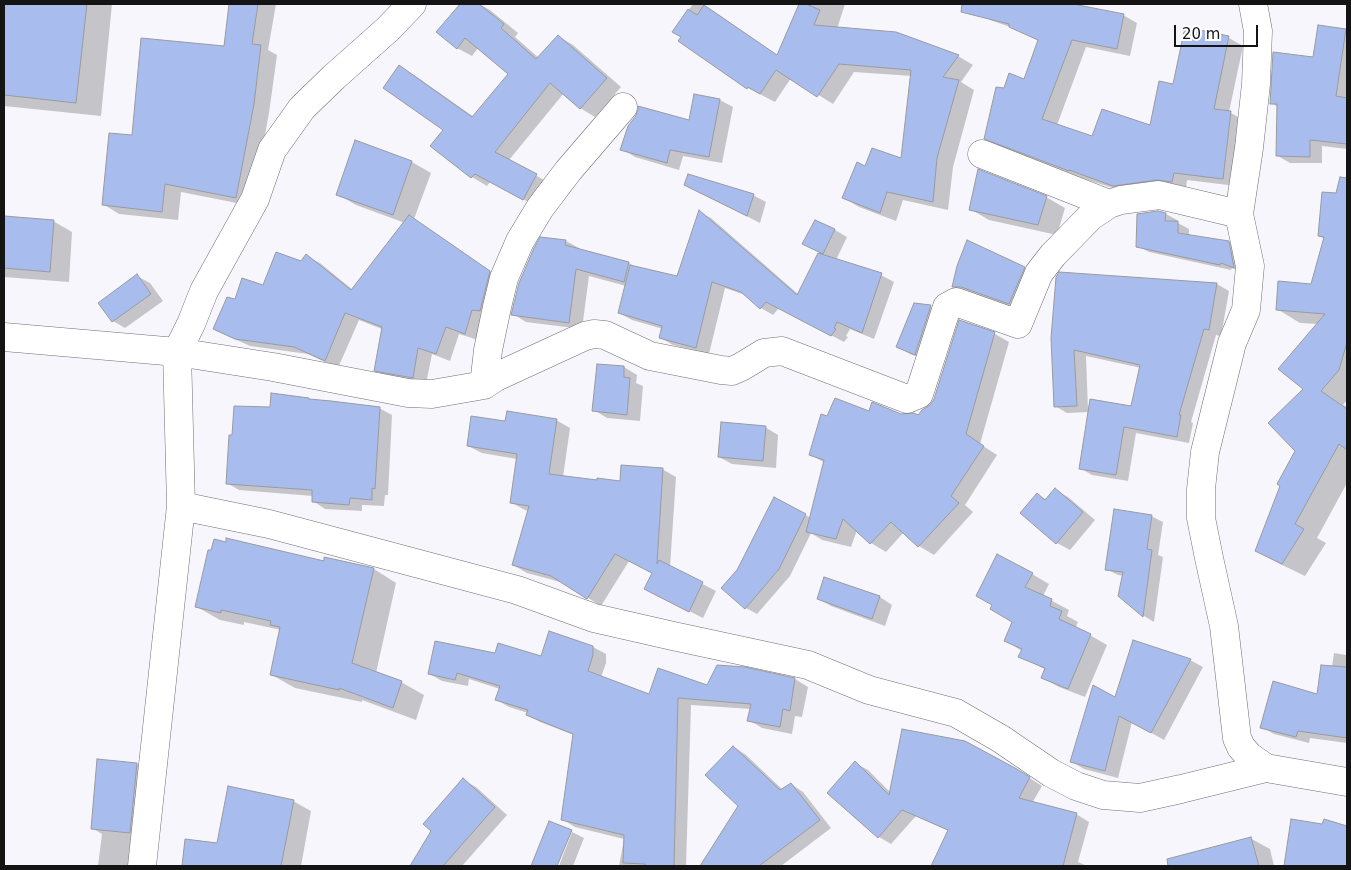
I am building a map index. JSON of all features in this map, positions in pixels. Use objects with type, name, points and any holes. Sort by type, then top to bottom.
[{"type":"street","points":[[142,866],[181,506],[177,352],[204,291],[255,199],[272,150],[302,108],[388,29],[412,4]]},
{"type":"street","points":[[1253,4],[1258,30],[1256,84],[1239,214],[1250,266],[1246,310],[1232,343],[1205,452],[1201,489],[1202,518],[1224,626],[1237,738],[1241,747],[1249,756],[1266,768]]},
{"type":"street","points":[[484,385],[492,333],[504,278],[520,241],[540,208],[568,171],[623,107]]},
{"type":"street","points":[[982,154],[1108,204]]},
{"type":"street","points":[[4,337],[177,352],[273,367],[408,393],[432,394],[484,385],[585,336],[594,334],[605,335],[650,356],[732,371],[764,353],[782,351],[907,400],[919,394],[947,307],[956,302],[1018,324],[1039,273],[1053,255],[1091,216],[1108,204],[1121,200],[1159,195],[1239,214]]},
{"type":"street","points":[[181,506],[269,524],[517,590],[594,618],[808,665],[869,690],[956,714],[1001,738],[1051,773],[1076,786],[1103,795],[1140,798],[1266,768],[1347,782]]},
{"type":"building","points":[[4,4],[87,4],[76,103],[4,95]]},
{"type":"building","points":[[229,4],[258,4],[252,44],[261,45],[254,104],[236,198],[165,184],[162,212],[102,205],[109,133],[132,135],[141,38],[224,46]]},
{"type":"building","points":[[460,4],[479,4],[504,24],[501,28],[536,59],[558,35],[607,78],[580,109],[550,83],[495,152],[537,174],[523,200],[475,174],[471,178],[430,146],[443,130],[383,88],[399,65],[472,117],[508,74],[465,38],[457,49],[436,32]]},
{"type":"building","points":[[799,4],[806,4],[820,10],[814,25],[896,32],[959,55],[943,77],[959,80],[937,158],[933,202],[887,192],[880,213],[842,198],[857,162],[865,166],[872,148],[901,158],[911,70],[839,64],[817,97],[776,70],[760,94],[748,87],[747,89],[678,41],[681,37],[672,32],[688,9],[697,15],[704,5],[777,55]]},
{"type":"building","points":[[962,4],[1073,4],[1124,14],[1117,49],[1072,40],[1042,119],[1092,136],[1102,109],[1150,125],[1159,81],[1173,84],[1185,27],[1229,36],[1214,109],[1231,111],[1223,179],[1174,173],[1172,182],[1157,180],[1113,186],[984,139],[996,87],[1004,88],[1009,73],[1024,79],[1038,40],[1009,27],[1009,24],[961,12]]},
{"type":"building","points":[[1318,25],[1346,29],[1336,96],[1347,98],[1347,144],[1310,140],[1310,157],[1276,156],[1277,104],[1270,104],[1273,52],[1313,57]]},
{"type":"building","points":[[694,94],[720,99],[709,157],[670,150],[667,163],[620,150],[628,126],[635,117],[638,106],[689,120]]},
{"type":"building","points":[[355,140],[412,161],[393,215],[336,195]]},
{"type":"building","points":[[978,169],[1047,196],[1038,225],[969,210]]},
{"type":"building","points":[[688,174],[754,194],[747,216],[684,185]]},
{"type":"building","points":[[1340,177],[1347,178],[1347,342],[1339,370],[1321,391],[1347,409],[1347,450],[1339,444],[1295,524],[1304,529],[1282,564],[1255,551],[1280,486],[1277,484],[1295,451],[1268,423],[1303,389],[1278,369],[1325,314],[1276,310],[1278,281],[1311,284],[1324,237],[1318,236],[1322,192],[1336,193]]},
{"type":"building","points":[[699,210],[797,295],[818,253],[882,273],[862,333],[837,322],[834,328],[836,329],[831,336],[766,302],[760,309],[741,292],[712,282],[696,348],[659,338],[662,326],[618,313],[630,265],[677,276]]},
{"type":"building","points":[[1158,211],[1166,213],[1165,221],[1178,221],[1178,233],[1229,241],[1234,268],[1221,263],[1220,265],[1136,247],[1137,214]]},
{"type":"building","points":[[409,215],[490,271],[480,311],[472,310],[465,334],[446,327],[436,354],[418,348],[413,378],[374,371],[382,327],[345,313],[325,361],[294,347],[235,339],[213,329],[227,297],[235,299],[242,278],[263,285],[276,252],[301,261],[306,254],[351,290]]},
{"type":"building","points":[[4,216],[54,220],[50,272],[4,268]]},
{"type":"building","points":[[815,220],[835,229],[823,254],[802,244]]},
{"type":"building","points":[[540,237],[566,240],[565,245],[629,262],[624,282],[576,269],[569,323],[511,315],[519,283]]},
{"type":"building","points":[[967,240],[1025,267],[1009,304],[961,287],[952,287],[957,266]]},
{"type":"building","points":[[1059,272],[1217,283],[1209,330],[1204,329],[1179,415],[1181,415],[1177,437],[1124,427],[1116,475],[1079,469],[1090,399],[1131,406],[1140,365],[1074,350],[1077,406],[1054,407],[1051,338],[1056,277]]},
{"type":"building","points":[[137,274],[151,294],[112,322],[98,303]]},
{"type":"building","points":[[914,303],[931,305],[915,355],[896,347]]},
{"type":"building","points":[[959,320],[995,332],[966,434],[984,446],[951,496],[959,503],[918,547],[891,522],[870,544],[843,519],[836,539],[806,532],[824,460],[809,455],[821,414],[827,416],[835,398],[869,411],[872,402],[901,414],[914,413],[918,415],[934,399]]},
{"type":"building","points":[[597,364],[624,366],[624,377],[630,378],[627,415],[592,411]]},
{"type":"building","points":[[271,393],[380,407],[375,489],[372,488],[372,500],[350,498],[349,505],[312,502],[312,490],[226,484],[229,435],[232,435],[234,406],[270,407]]},
{"type":"building","points":[[507,411],[557,419],[549,474],[620,481],[621,465],[663,468],[657,564],[659,560],[703,582],[689,612],[644,589],[652,573],[615,554],[587,599],[551,576],[512,565],[529,506],[510,503],[517,454],[467,446],[471,416],[505,421]]},
{"type":"building","points":[[721,422],[766,426],[763,461],[718,457]]},
{"type":"building","points":[[1055,488],[1083,512],[1056,544],[1020,513],[1037,493],[1045,500]]},
{"type":"building","points":[[774,497],[806,514],[779,569],[745,609],[721,588],[737,570]]},
{"type":"building","points":[[1114,509],[1152,515],[1147,549],[1152,550],[1143,617],[1118,596],[1123,572],[1105,570]]},
{"type":"building","points":[[226,538],[324,561],[324,557],[374,568],[352,663],[402,681],[393,708],[339,688],[339,690],[270,675],[280,627],[270,625],[271,621],[221,610],[221,613],[195,607],[208,550],[211,550],[214,539],[226,542]]},
{"type":"building","points":[[997,554],[1033,573],[1025,587],[1052,599],[1050,606],[1062,611],[1059,619],[1091,634],[1068,689],[1041,678],[1045,668],[1018,657],[1022,649],[1004,641],[1012,622],[990,609],[992,605],[976,596]]},
{"type":"building","points":[[824,577],[880,596],[872,619],[817,599]]},
{"type":"building","points":[[549,631],[593,646],[593,655],[588,671],[649,694],[658,668],[707,685],[717,665],[745,667],[795,678],[790,711],[783,709],[780,727],[747,721],[751,704],[678,698],[674,866],[645,866],[645,864],[623,863],[624,835],[561,820],[573,734],[526,715],[528,710],[495,700],[500,686],[457,673],[455,680],[428,674],[435,641],[495,653],[498,643],[541,656]]},
{"type":"building","points":[[1133,640],[1191,659],[1151,733],[1119,716],[1105,771],[1070,762],[1093,685],[1115,697]]},
{"type":"building","points":[[1321,665],[1347,667],[1347,738],[1298,731],[1296,737],[1260,728],[1273,681],[1317,694]]},
{"type":"building","points":[[902,729],[965,741],[1030,777],[1019,798],[1077,813],[1063,866],[931,866],[948,830],[902,810],[878,838],[827,793],[855,761],[889,795]]},
{"type":"building","points":[[733,746],[780,790],[791,783],[820,820],[759,866],[700,866],[738,806],[705,775]]},
{"type":"building","points":[[97,759],[137,763],[130,833],[91,829]]},
{"type":"building","points":[[463,778],[495,807],[443,866],[410,866],[431,831],[423,824]]},
{"type":"building","points":[[228,786],[294,800],[281,866],[182,866],[185,839],[217,843]]},
{"type":"building","points":[[1291,819],[1322,824],[1324,819],[1347,826],[1347,866],[1284,866]]},
{"type":"building","points":[[549,821],[572,830],[557,866],[531,866]]},
{"type":"building","points":[[1251,837],[1259,866],[1168,866],[1167,859]]}]
